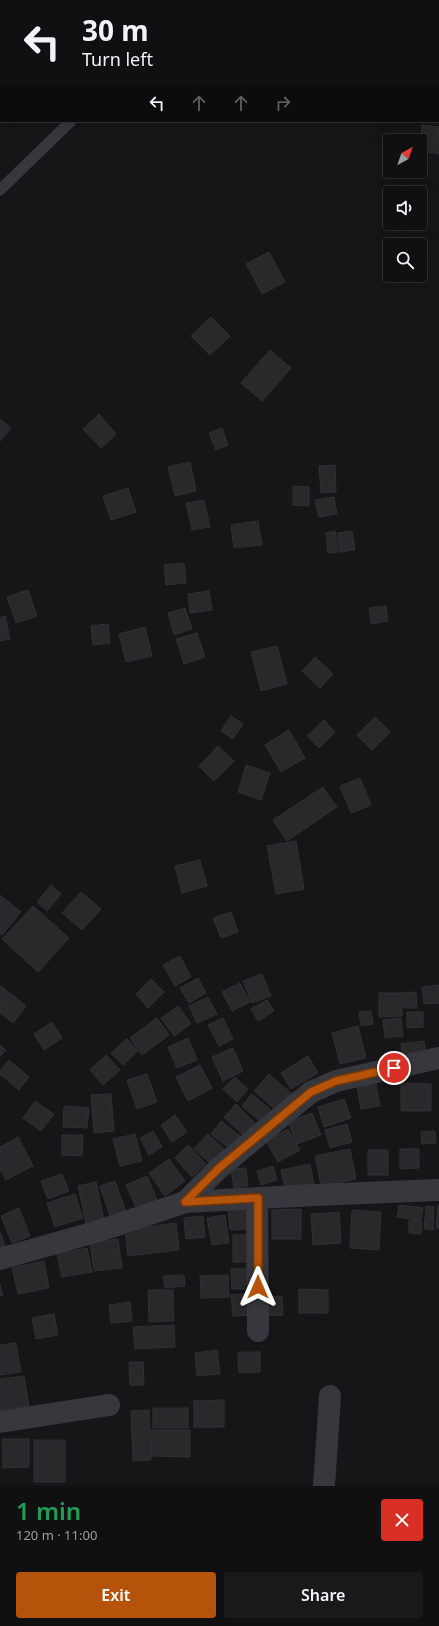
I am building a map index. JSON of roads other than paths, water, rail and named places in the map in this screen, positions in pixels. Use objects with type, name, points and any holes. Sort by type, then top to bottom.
[{"type":"street","points":[[185,1202],[219,1168],[311,1092],[336,1081],[439,1058]]},
{"type":"street","points":[[0,1259],[99,1231],[185,1202],[439,1190]]},
{"type":"street","points":[[258,1198],[258,1331]]},
{"type":"street","points":[[324,1486],[330,1396]]},
{"type":"street","points":[[0,1422],[109,1405]]},
{"type":"lane","points":[[0,190],[70,122]]}]
